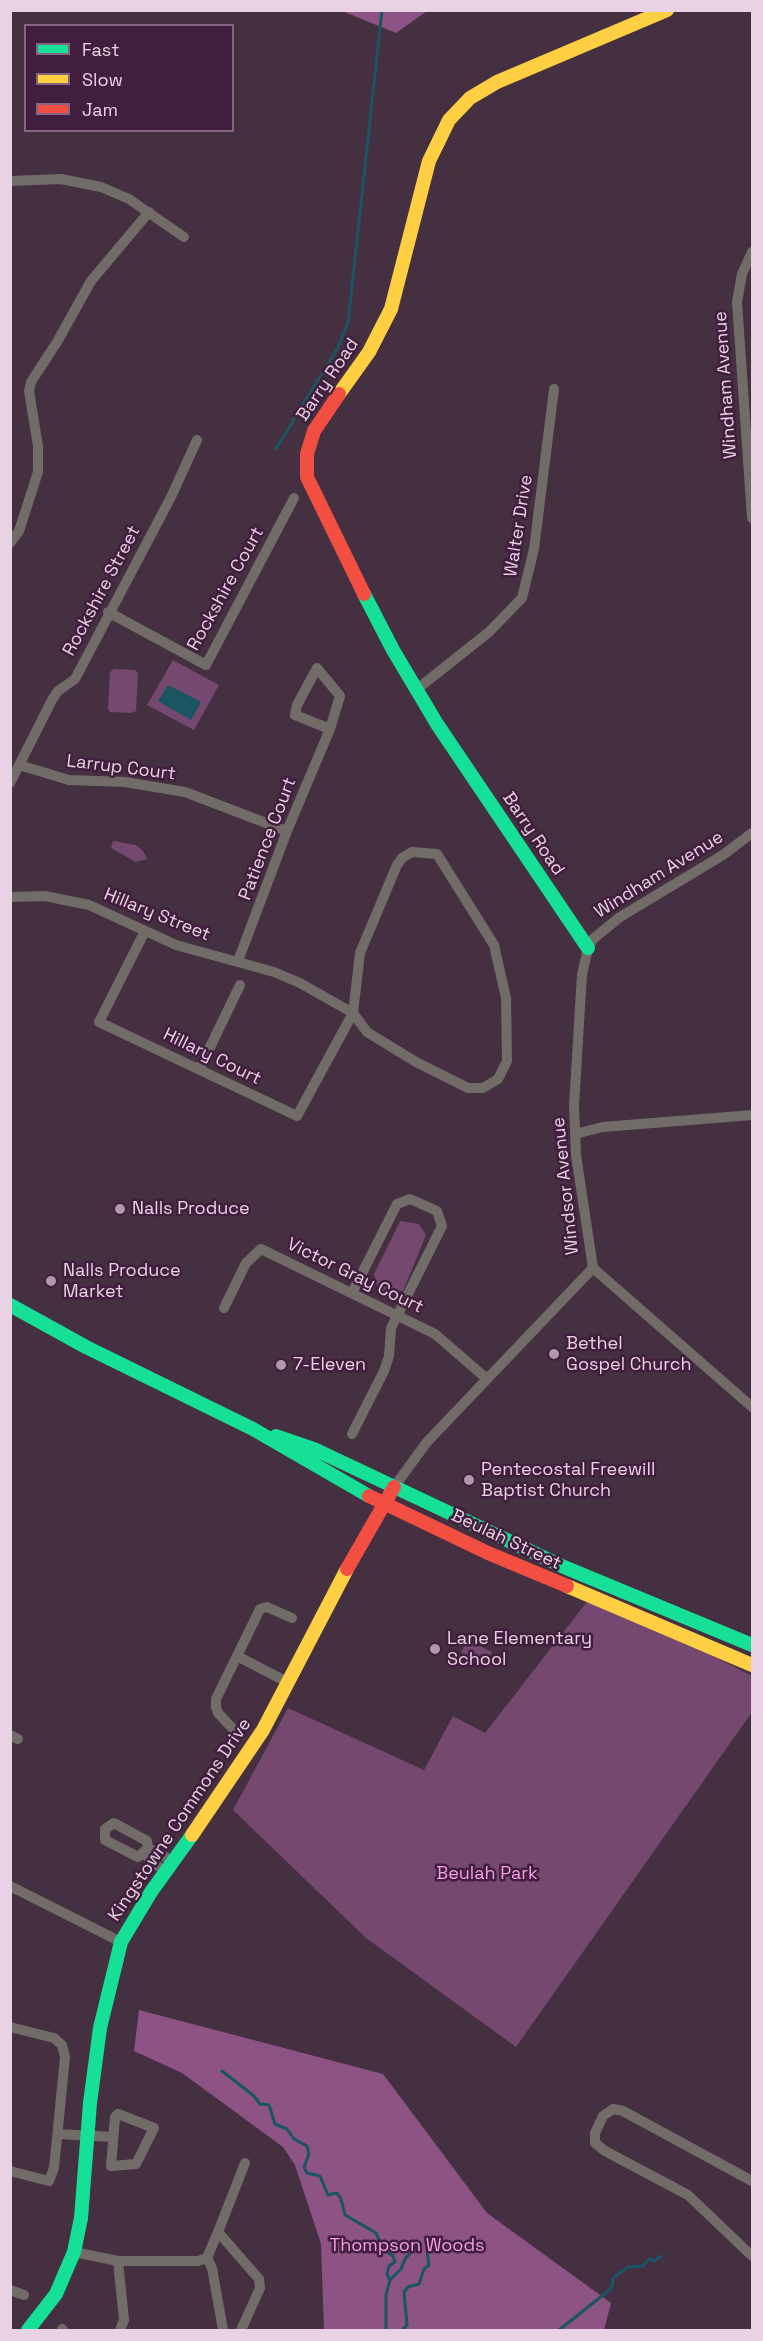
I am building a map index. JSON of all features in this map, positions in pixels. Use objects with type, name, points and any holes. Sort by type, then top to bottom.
[{"type":"street","name":"Barry Road","points":[[588,948],[416,690],[393,651],[313,494],[306,464],[309,442],[319,423],[369,352],[391,309],[429,161],[441,132],[454,114],[470,98],[497,82],[667,10]]},
{"type":"street","points":[[10,181],[41,178],[79,182],[120,194],[184,237]]},
{"type":"street","points":[[10,543],[19,531],[38,472],[38,446],[29,391],[31,382],[57,342],[91,281],[149,212]]},
{"type":"street","name":"Windham Avenue","points":[[753,252],[742,274],[737,302],[753,518]]},
{"type":"street","name":"Walter Drive","points":[[416,690],[489,632],[522,598],[534,549],[554,389]]},
{"type":"street","name":"Rockshire Street","points":[[10,783],[57,691],[75,679],[108,612],[171,496],[197,440]]},
{"type":"street","name":"Rockshire Court","points":[[108,612],[206,665],[294,498]]},
{"type":"street","name":"Patience Court","points":[[238,961],[287,831],[330,729],[340,696],[317,668],[297,705],[295,715],[330,729]]},
{"type":"street","name":"Larrup Court","points":[[19,765],[69,780],[125,782],[185,792],[287,831]]},
{"type":"street","name":"Windham Avenue","points":[[588,948],[593,939],[620,917],[723,855],[753,833]]},
{"type":"street","name":"Hillary Street","points":[[10,897],[45,896],[68,900],[110,913],[145,931],[196,952],[238,961],[300,983],[353,1013],[367,1032],[416,1062],[468,1088],[483,1088],[498,1079],[507,1061],[506,998],[494,945],[437,854],[412,852],[402,858],[397,865],[360,952],[353,1013]]},
{"type":"street","name":"Hillary Court","points":[[145,931],[99,1022],[297,1116],[353,1013]]},
{"type":"street","name":"Windsor Avenue","points":[[394,1487],[427,1442],[593,1268],[575,1134],[576,1043],[582,975],[588,948]]},
{"type":"street","points":[[200,1068],[240,985]]},
{"type":"street","points":[[575,1134],[603,1127],[749,1117]]},
{"type":"street","points":[[352,1293],[394,1208],[404,1200],[416,1201],[437,1211],[442,1226],[391,1328],[389,1356],[384,1371],[352,1434]]},
{"type":"street","name":"Victor Gray Court","points":[[224,1308],[246,1263],[261,1249],[435,1334],[488,1379]]},
{"type":"street","points":[[593,1268],[753,1407]]},
{"type":"street","name":"Beulah Street","points":[[10,1305],[86,1347],[253,1429],[322,1471],[383,1503],[488,1553],[753,1665]]},
{"type":"street","name":"Beulah Street","points":[[253,1429],[314,1449],[564,1567],[753,1645]]},
{"type":"street","name":"Kingstowne Commons Drive","points":[[28,2331],[56,2294],[75,2252],[81,2217],[100,2028],[121,1942],[169,1866],[235,1774],[289,1683],[347,1568],[394,1487]]},
{"type":"street","points":[[235,1731],[218,1713],[216,1699],[260,1609],[267,1607],[292,1618]]},
{"type":"street","points":[[237,1656],[289,1683]]},
{"type":"street","points":[[146,1851],[169,1866]]},
{"type":"street","points":[[10,1886],[121,1942]]},
{"type":"street","points":[[10,2027],[54,2038],[62,2045],[65,2056],[54,2168],[49,2181],[10,2171]]},
{"type":"street","points":[[753,2181],[623,2111],[613,2109],[603,2116],[595,2133],[595,2143],[605,2151],[688,2195],[753,2256]]},
{"type":"street","points":[[118,2114],[154,2128],[140,2159],[130,2165],[111,2166],[112,2137],[118,2114]]},
{"type":"street","points":[[58,2134],[112,2137]]},
{"type":"street","points":[[75,2252],[118,2261],[198,2261],[207,2258],[245,2163]]},
{"type":"street","points":[[218,2232],[259,2279],[260,2288],[241,2331]]},
{"type":"street","points":[[207,2258],[212,2268],[223,2331]]},
{"type":"street","points":[[118,2261],[124,2320],[120,2331]]},
{"type":"street","points":[[10,2290],[24,2295]]},
{"type":"green space","points":[[427,10],[396,33],[342,11]]},
{"type":"green space","points":[[173,660],[219,685],[194,730],[147,705]]},
{"type":"green space","points":[[114,669],[135,670],[138,673],[136,711],[131,713],[110,712],[108,709],[110,672]]},
{"type":"green space","points":[[113,841],[136,845],[147,859],[136,862],[111,848]]},
{"type":"green space","points":[[400,1221],[419,1224],[426,1235],[403,1291],[389,1290],[383,1294],[379,1292],[374,1274]]},
{"type":"green space","name":"Beulah Park","points":[[593,1594],[752,1676],[752,1712],[516,2047],[366,1938],[233,1810],[288,1708],[424,1770],[453,1716],[485,1733]]},
{"type":"green space","points":[[467,1640],[492,1652],[485,1666],[461,1653]]},
{"type":"green space","name":"Thompson Woods","points":[[139,2010],[383,2074],[487,2213],[611,2303],[604,2330],[324,2330],[321,2244],[295,2165],[283,2147],[182,2073],[134,2051]]},
{"type":"water","points":[[168,685],[201,702],[191,720],[158,701]]},
{"type":"waterway","points":[[276,449],[337,349],[348,323],[382,10]]},
{"type":"waterway","points":[[222,2071],[254,2096],[260,2104],[269,2105],[275,2124],[287,2129],[294,2139],[307,2146],[309,2154],[304,2167],[307,2173],[320,2176],[328,2195],[337,2193],[341,2199],[345,2215],[376,2233],[382,2248],[393,2256],[395,2262],[389,2266],[387,2274],[390,2280]]},
{"type":"waterway","points":[[386,2330],[386,2295],[390,2280],[401,2269],[405,2259],[417,2245]]},
{"type":"waterway","points":[[402,2330],[407,2325],[404,2292],[408,2287],[419,2284],[424,2269],[429,2265],[427,2251]]},
{"type":"waterway","points":[[559,2330],[607,2292],[612,2287],[613,2278],[628,2267],[643,2266],[649,2259],[654,2261],[661,2256]]},
{"type":"traffic: fast","points":[[364,594],[393,650],[437,724],[588,948]]},
{"type":"traffic: fast","points":[[10,1305],[86,1347],[253,1429],[369,1496]]},
{"type":"traffic: fast","points":[[276,1436],[314,1449],[564,1567],[752,1645]]},
{"type":"traffic: fast","points":[[28,2330],[56,2294],[74,2252],[81,2218],[90,2103],[100,2028],[121,1942],[151,1892],[192,1835]]},
{"type":"traffic: slow","points":[[339,394],[369,352],[391,309],[429,161],[449,120],[470,98],[497,82],[667,10]]},
{"type":"traffic: slow","points":[[192,1835],[263,1730],[347,1569]]},
{"type":"traffic: slow","points":[[567,1586],[752,1665]]},
{"type":"traffic: jam","points":[[339,394],[314,431],[307,454],[307,477],[364,594]]},
{"type":"traffic: jam","points":[[347,1569],[394,1487]]},
{"type":"traffic: jam","points":[[369,1496],[488,1553],[567,1586]]},
{"type":"place","name":"Nalls Produce","points":[[120,1209]]},
{"type":"place","name":"Nalls Produce Market","points":[[51,1281]]},
{"type":"place","name":"Bethel Gospel Church","points":[[554,1354]]},
{"type":"place","name":"7-Eleven","points":[[281,1365]]},
{"type":"place","name":"Pentecostal Freewill Baptist Church","points":[[469,1480]]},
{"type":"place","name":"Lane Elementary School","points":[[435,1649]]}]
